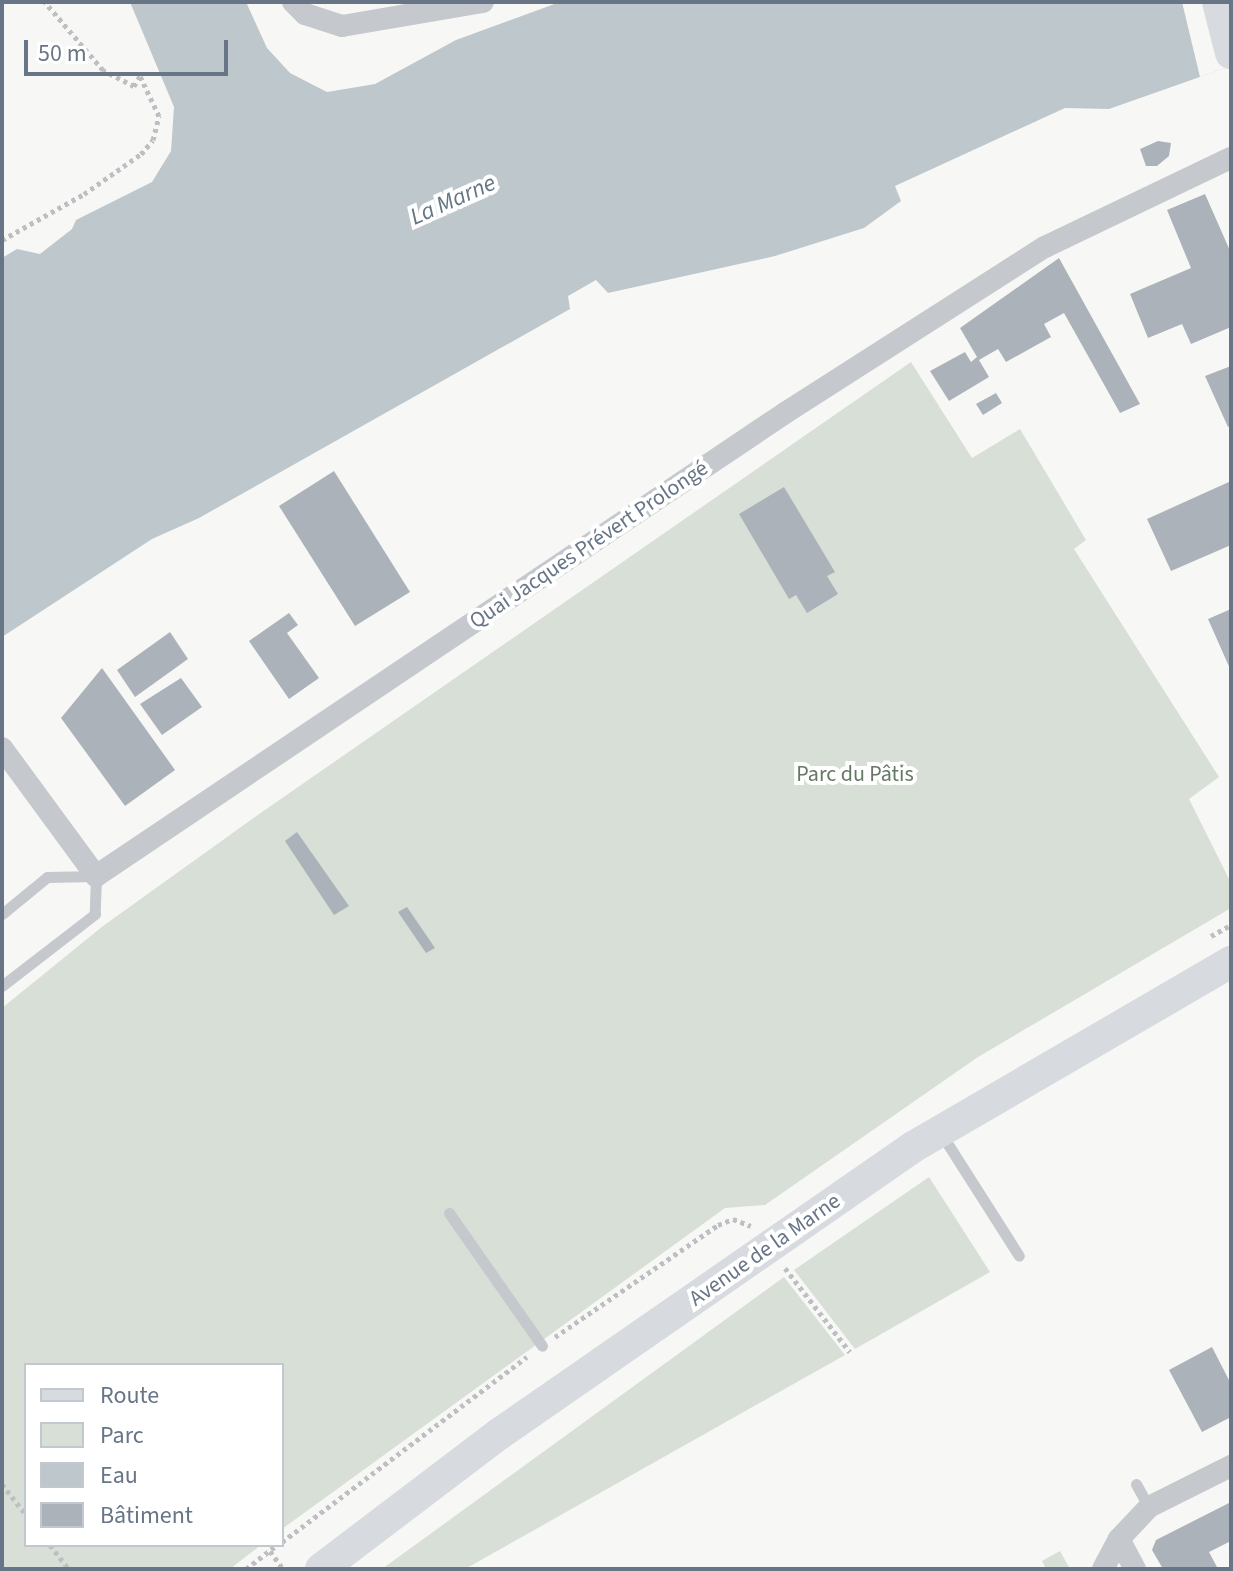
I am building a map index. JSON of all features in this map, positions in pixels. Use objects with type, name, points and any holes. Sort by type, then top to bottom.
[{"type":"street","points":[[293,2],[305,14],[342,26],[483,2]]},
{"type":"street","points":[[1218,2],[1231,53]]},
{"type":"street","name":"Quai Jacques Prévert Prolongé","points":[[96,876],[785,413],[1045,247],[1231,158]]},
{"type":"street","points":[[2,748],[96,876]]},
{"type":"street","name":"Avenue de la Marne","points":[[321,1569],[499,1434],[939,1131],[1231,962]]},
{"type":"street","points":[[1103,1569],[1119,1539],[1149,1507],[1231,1466]]},
{"type":"street","points":[[1119,1539],[1135,1569]]},
{"type":"lane","points":[[2,914],[47,877],[96,876],[95,914],[2,986]]},
{"type":"lane","points":[[939,1131],[1019,1256]]},
{"type":"lane","points":[[449,1213],[542,1346]]},
{"type":"lane","points":[[1136,1484],[1149,1507]]},
{"type":"path","points":[[2,240],[141,154],[153,140],[159,116],[140,76],[134,86],[103,70],[45,2]]},
{"type":"path","points":[[284,1540],[542,1346],[718,1225],[744,1220],[755,1229]]},
{"type":"path","points":[[785,1268],[850,1352]]},
{"type":"path","points":[[2,1484],[24,1512]]},
{"type":"path","points":[[52,1547],[69,1569]]},
{"type":"path","points":[[246,1569],[275,1547]]},
{"type":"path","points":[[270,1551],[283,1569]]},
{"type":"path","points":[[260,1558],[261,1569]]},
{"type":"green space","name":"Parc du Pâtis","points":[[911,362],[972,458],[1020,429],[1086,540],[1074,549],[1219,777],[1189,799],[1231,883],[1231,908],[978,1057],[765,1205],[725,1208],[284,1528],[284,1363],[24,1363],[24,1547],[258,1547],[230,1569],[2,1569],[2,1008],[103,926],[262,812]]},
{"type":"green space","points":[[929,1177],[990,1272],[855,1349],[794,1270]]},
{"type":"green space","points":[[784,1277],[845,1355],[465,1569],[382,1569]]},
{"type":"green space","points":[[1060,1551],[1070,1569],[1046,1569],[1042,1561]]},
{"type":"water","name":"La Marne","points":[[130,2],[246,2],[267,48],[290,73],[327,92],[375,84],[456,40],[560,2],[1231,2],[1231,66],[1109,109],[1065,108],[895,186],[901,201],[864,228],[775,256],[608,293],[596,280],[568,296],[570,309],[199,518],[152,539],[2,637],[2,258],[17,249],[40,254],[72,229],[76,220],[152,182],[171,151],[174,107]]},
{"type":"pier","points":[[1182,2],[1231,2],[1231,66],[1200,77]]},
{"type":"building","points":[[1158,141],[1171,143],[1169,156],[1157,166],[1146,166],[1140,149]]},
{"type":"building","points":[[1205,194],[1231,253],[1231,327],[1191,344],[1182,324],[1148,338],[1130,294],[1191,268],[1167,210]]},
{"type":"building","points":[[1059,258],[1140,404],[1120,413],[1064,313],[1044,324],[1051,337],[1006,362],[998,349],[979,360],[989,377],[949,401],[930,371],[965,352],[971,362],[977,357],[960,328]]},
{"type":"building","points":[[1231,366],[1231,426],[1228,427],[1205,376]]},
{"type":"building","points":[[996,393],[1002,403],[983,415],[976,404]]},
{"type":"building","points":[[334,471],[410,592],[355,626],[279,506]]},
{"type":"building","points":[[1231,481],[1231,545],[1171,571],[1147,519]]},
{"type":"building","points":[[784,487],[835,572],[827,576],[838,594],[807,613],[796,595],[789,599],[739,514]]},
{"type":"building","points":[[1231,609],[1231,671],[1208,619]]},
{"type":"building","points":[[289,613],[298,625],[287,633],[319,678],[289,699],[249,641]]},
{"type":"building","points":[[170,632],[188,659],[135,697],[117,670]]},
{"type":"building","points":[[102,668],[175,770],[125,806],[61,718]]},
{"type":"building","points":[[181,678],[202,707],[162,735],[140,704]]},
{"type":"building","points":[[297,832],[349,906],[334,915],[285,841]]},
{"type":"building","points":[[407,907],[435,948],[426,953],[398,912]]},
{"type":"building","points":[[1212,1347],[1231,1384],[1231,1417],[1202,1432],[1169,1370]]},
{"type":"building","points":[[1231,1502],[1231,1541],[1209,1552],[1218,1569],[1163,1569],[1152,1550],[1156,1540]]}]
